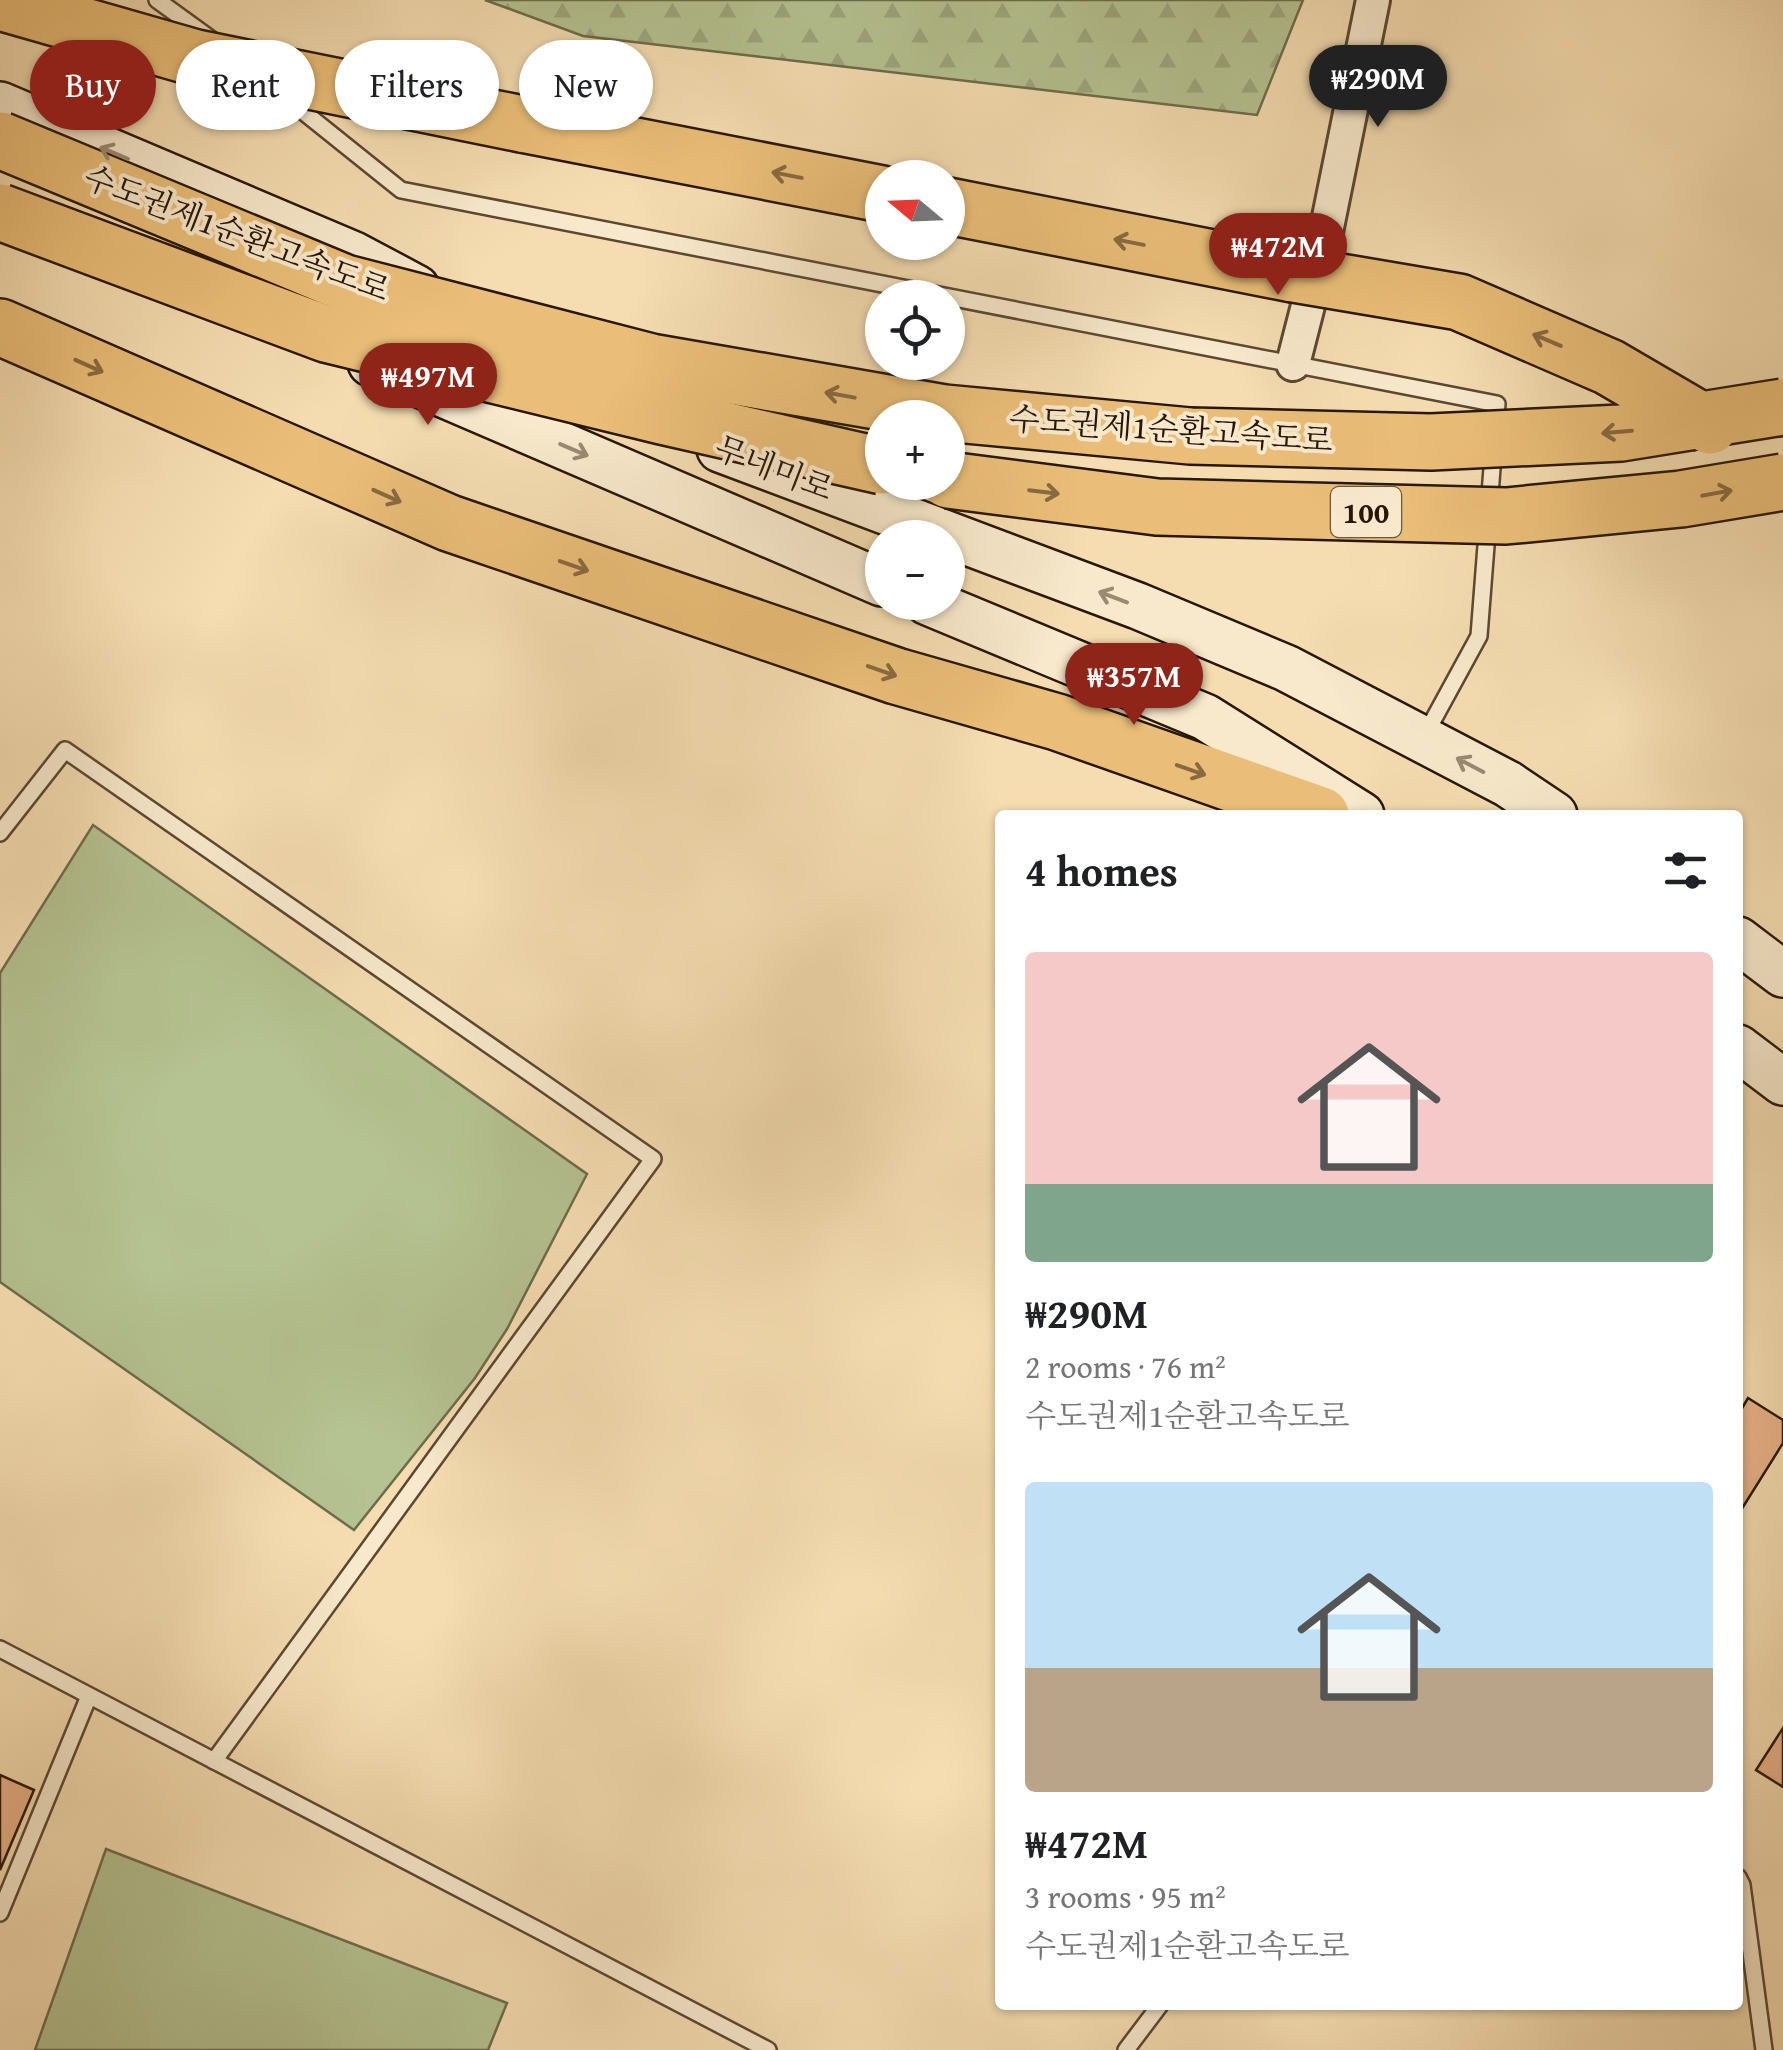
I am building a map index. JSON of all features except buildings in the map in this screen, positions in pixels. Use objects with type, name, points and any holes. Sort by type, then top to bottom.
[{"type":"highway","points":[[0,2],[196,58],[865,191]]},
{"type":"highway","name":"수도권제1순환고속도로","points":[[0,140],[345,283],[651,362],[944,413],[1190,436],[1431,442],[1621,433],[1783,407]]},
{"type":"highway","points":[[965,209],[1293,274],[1459,302],[1609,366],[1757,454],[1783,478]]},
{"type":"highway","name":"수도권제1순환고속도로","points":[[0,210],[326,334],[865,462]]},
{"type":"highway","points":[[0,327],[449,523],[896,676],[1057,722],[1306,810]]},
{"type":"highway","name":"100","points":[[965,482],[1157,506],[1506,516],[1682,499],[1783,478]]},
{"type":"main road","name":"무네미로","points":[[0,104],[354,255],[714,446],[1138,606],[1286,668],[1508,784],[1547,810]]},
{"type":"main road","name":"무네미로","points":[[0,210],[420,384],[865,576]]},
{"type":"main road","points":[[965,617],[1205,716],[1353,810]]},
{"type":"main road","points":[[1743,944],[1783,974]]},
{"type":"main road","points":[[1743,1052],[1783,1082]]},
{"type":"street","points":[[1293,364],[1323,247],[1372,0]]},
{"type":"lane","points":[[158,0],[400,190],[1497,404],[1479,636],[1422,740]]},
{"type":"lane","points":[[0,834],[65,750],[654,1160],[214,1761]]},
{"type":"lane","points":[[0,1650],[768,2050]]},
{"type":"lane","points":[[0,1913],[89,1696]]},
{"type":"lane","points":[[1743,1892],[1764,2050]]},
{"type":"lane","points":[[1126,2050],[1156,2010]]},
{"type":"green space","points":[[485,0],[1303,0],[1257,115],[653,44],[653,40],[583,36]]},
{"type":"green space","points":[[93,825],[587,1174],[507,1329],[475,1378],[354,1530],[0,1282],[0,973]]},
{"type":"green space","points":[[106,1849],[507,2003],[488,2050],[35,2050]]}]
